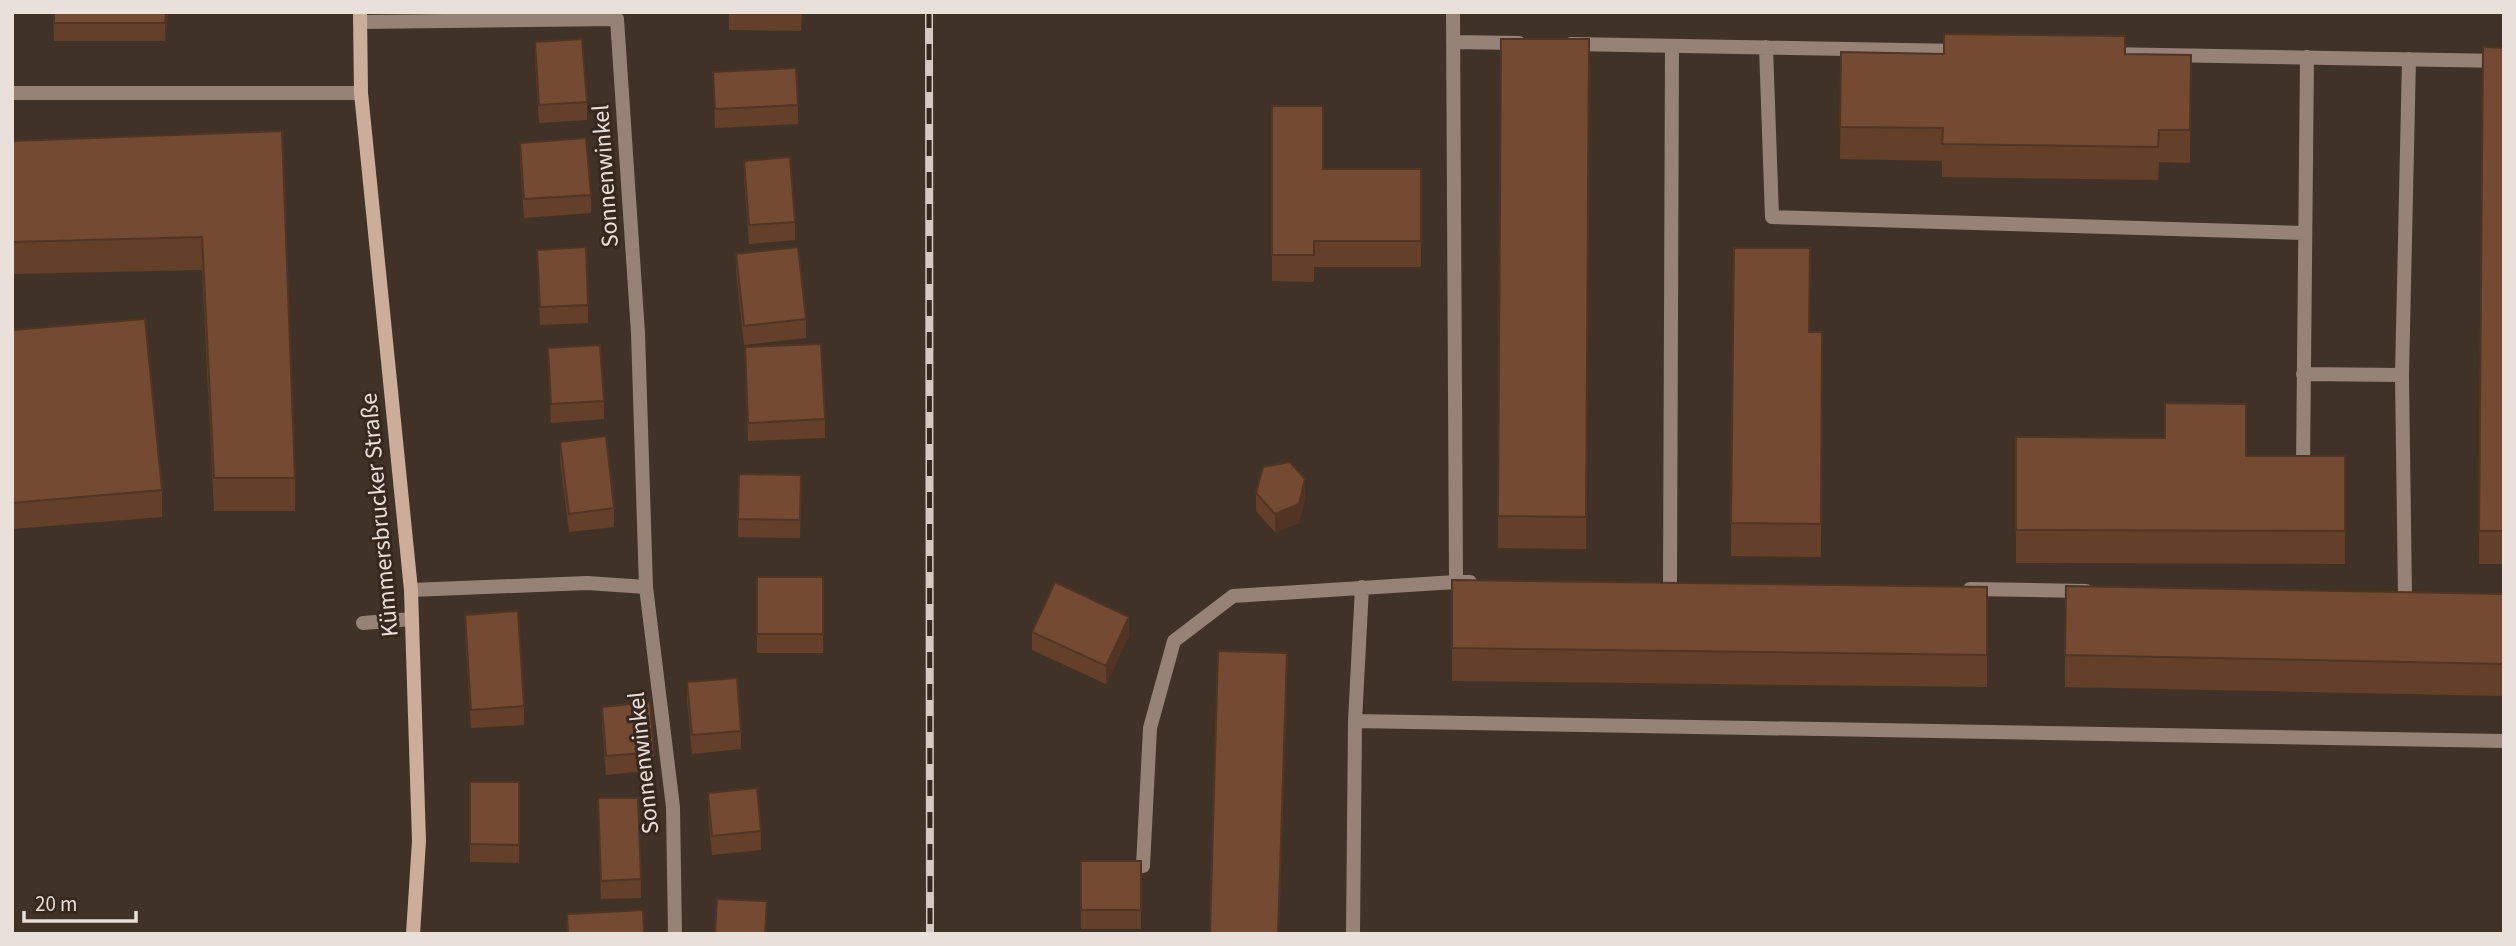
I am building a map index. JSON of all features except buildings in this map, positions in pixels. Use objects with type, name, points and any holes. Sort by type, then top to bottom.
[{"type":"street","points":[[1453,12],[1456,582]]},
{"type":"street","name":"Kümmersbrucker Straße","points":[[360,17],[361,93],[411,590],[419,841],[413,934]]},
{"type":"street","name":"Sonnenwinkel","points":[[360,17],[617,19],[638,333],[646,587],[673,807],[676,934]]},
{"type":"street","points":[[1453,42],[1535,43]]},
{"type":"street","points":[[1563,44],[1974,51]]},
{"type":"street","points":[[1670,585],[1672,46]]},
{"type":"street","points":[[1766,47],[1772,217],[2305,233]]},
{"type":"street","points":[[2085,53],[2504,61]]},
{"type":"street","points":[[2302,468],[2307,57]]},
{"type":"street","points":[[2404,596],[2402,375],[2409,59]]},
{"type":"street","points":[[12,93],[361,93]]},
{"type":"street","points":[[2303,374],[2402,375]]},
{"type":"street","points":[[1143,866],[1150,728],[1174,641],[1233,596],[1483,582]]},
{"type":"street","points":[[411,590],[587,583],[646,587]]},
{"type":"street","points":[[1353,934],[1355,721],[1362,587]]},
{"type":"street","points":[[1961,589],[2100,591]]},
{"type":"street","points":[[363,623],[412,619]]},
{"type":"street","points":[[1355,721],[2504,741]]},
{"type":"railway","points":[[929,12],[930,934]]}]
